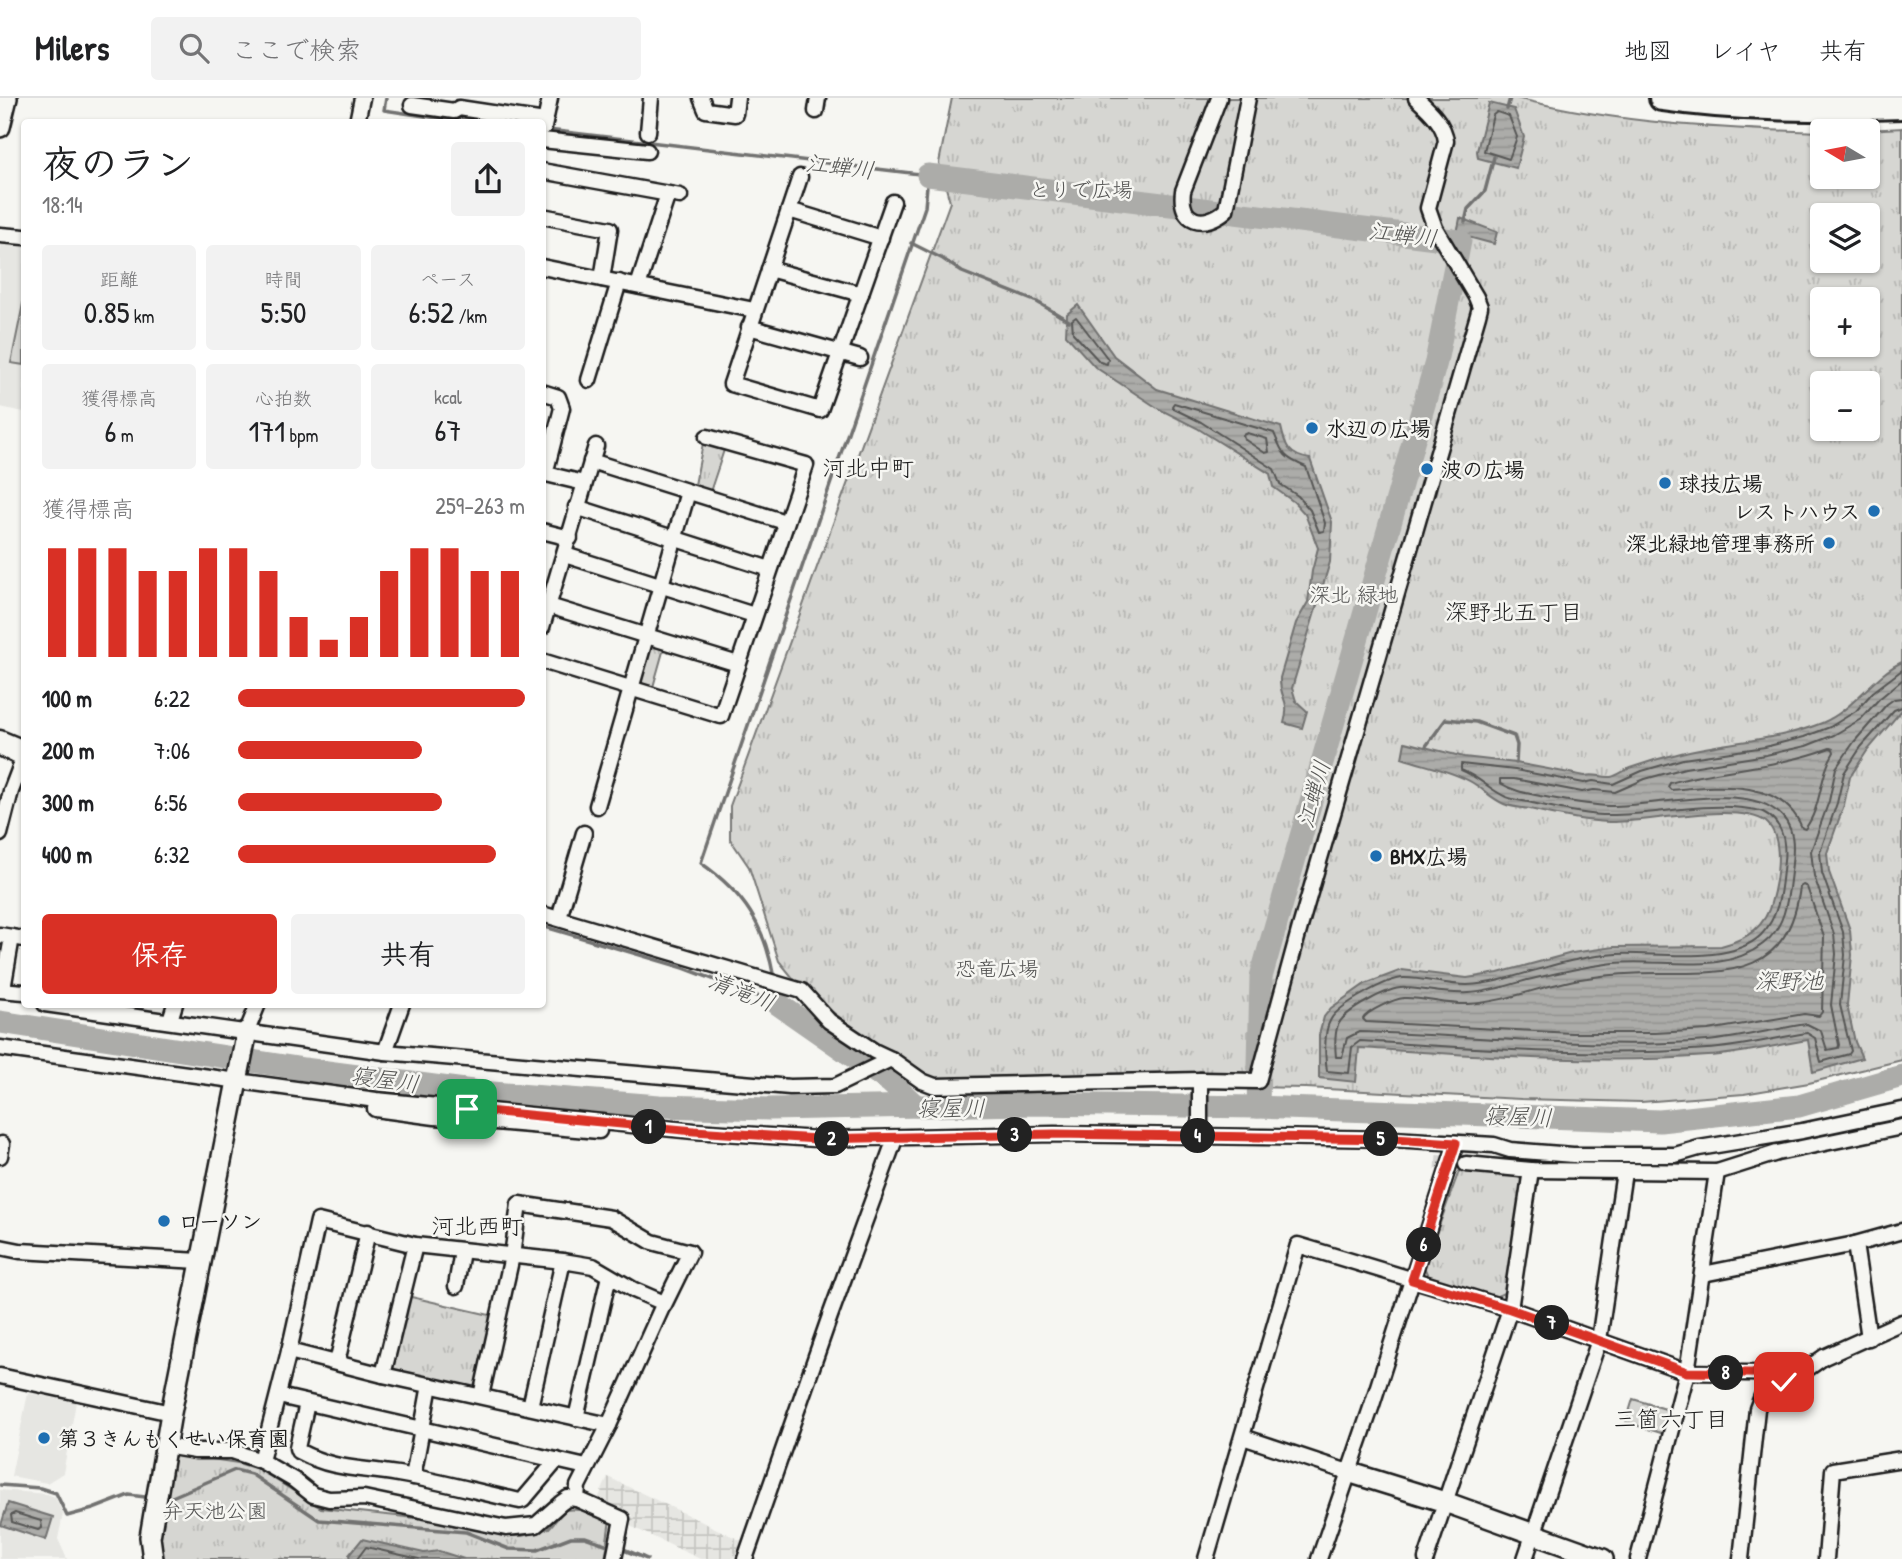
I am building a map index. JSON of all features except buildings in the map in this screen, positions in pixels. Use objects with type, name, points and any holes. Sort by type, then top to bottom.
[{"type":"highway","points":[[1662,98],[1830,109],[1902,106]]},
{"type":"street","points":[[0,127],[7,98]]},
{"type":"street","points":[[358,119],[362,98]]},
{"type":"street","points":[[546,119],[550,98]]},
{"type":"street","points":[[648,132],[651,98]]},
{"type":"street","points":[[701,98],[706,110],[735,114],[737,98]]},
{"type":"street","points":[[1219,98],[1183,191],[1184,209],[1189,216],[1206,222],[1226,210],[1248,98]]},
{"type":"street","points":[[546,915],[802,991],[824,1017],[922,1081],[935,1086],[1258,1081],[1478,314],[1479,307],[1475,297],[1435,228],[1428,208],[1446,141],[1442,125],[1416,98]]},
{"type":"street","points":[[412,105],[454,104],[459,108],[502,119]]},
{"type":"street","points":[[546,130],[647,151]]},
{"type":"street","points":[[546,171],[674,195],[638,286]]},
{"type":"street","points":[[800,177],[731,384],[820,410],[893,202]]},
{"type":"street","points":[[789,210],[881,238]]},
{"type":"street","points":[[546,217],[610,229],[602,279]]},
{"type":"street","points":[[0,235],[21,237]]},
{"type":"street","points":[[546,268],[754,310]]},
{"type":"street","points":[[769,270],[861,294]]},
{"type":"street","points":[[589,380],[619,282]]},
{"type":"street","points":[[749,327],[860,358]]},
{"type":"street","points":[[546,393],[558,397],[562,408],[546,466]]},
{"type":"street","points":[[546,662],[721,716],[806,465],[707,437]]},
{"type":"street","points":[[546,615],[596,446]]},
{"type":"street","points":[[591,461],[785,522]]},
{"type":"street","points":[[546,474],[584,484]]},
{"type":"street","points":[[597,806],[688,492]]},
{"type":"street","points":[[576,507],[770,569]]},
{"type":"street","points":[[546,532],[570,538]]},
{"type":"street","points":[[565,555],[754,615]]},
{"type":"street","points":[[549,606],[738,664]]},
{"type":"street","points":[[0,738],[21,747]]},
{"type":"street","points":[[0,748],[21,758]]},
{"type":"street","points":[[0,834],[18,794],[21,776]]},
{"type":"street","points":[[559,918],[584,833]]},
{"type":"street","points":[[1,993],[12,937]]},
{"type":"street","points":[[1,993],[21,992]]},
{"type":"street","points":[[1,993],[21,1001]]},
{"type":"street","points":[[83,1008],[246,1034],[385,1052],[790,1087],[835,1087],[891,1059]]},
{"type":"street","points":[[170,1020],[173,1008]]},
{"type":"street","points":[[153,1559],[150,1537],[171,1413],[246,1034],[256,1008]]},
{"type":"street","points":[[385,1052],[396,1008]]},
{"type":"street","points":[[0,1048],[237,1079],[342,1096],[674,1129],[817,1139],[1054,1134],[1380,1139],[1494,1145],[1510,1150],[1630,1156],[1675,1155],[1699,1148],[1902,1111]]},
{"type":"street","points":[[1199,1136],[1200,1080]]},
{"type":"street","points":[[1466,1164],[1531,1170],[1717,1172],[1777,1153],[1902,1127]]},
{"type":"street","points":[[745,1559],[895,1139]]},
{"type":"street","points":[[1319,1559],[1456,1143]]},
{"type":"street","points":[[1426,1559],[1510,1309],[1531,1170]]},
{"type":"street","points":[[1525,1559],[1599,1340],[1624,1172]]},
{"type":"street","points":[[1637,1559],[1687,1372],[1717,1172]]},
{"type":"street","points":[[481,1396],[512,1256],[519,1205],[611,1218],[652,1242],[690,1252],[609,1425],[586,1467],[578,1486],[577,1499]]},
{"type":"street","points":[[261,1461],[279,1396],[318,1220],[415,1245],[593,1266],[664,1305]]},
{"type":"street","points":[[337,1362],[368,1231]]},
{"type":"street","points":[[1703,1274],[1855,1244],[1902,1231]]},
{"type":"street","points":[[1855,1244],[1869,1338]]},
{"type":"street","points":[[383,1375],[415,1245]]},
{"type":"street","points":[[1206,1559],[1298,1245],[1510,1309],[1687,1372],[1800,1374]]},
{"type":"street","points":[[0,1247],[20,1251],[200,1261]]},
{"type":"street","points":[[456,1286],[462,1251]]},
{"type":"street","points":[[530,1407],[563,1261]]},
{"type":"street","points":[[576,1418],[609,1276]]},
{"type":"street","points":[[1741,1559],[1757,1409],[1762,1396],[1824,1357],[1902,1322]]},
{"type":"street","points":[[289,1351],[383,1375],[609,1425]]},
{"type":"street","points":[[0,1376],[171,1413]]},
{"type":"street","points":[[413,1477],[430,1385]]},
{"type":"street","points":[[279,1396],[586,1467]]},
{"type":"street","points":[[307,1403],[298,1451],[318,1462],[338,1467],[413,1477],[523,1500],[556,1460]]},
{"type":"street","points":[[1243,1437],[1445,1502],[1603,1559]]},
{"type":"street","points":[[165,1446],[195,1451],[232,1451],[261,1461],[294,1480],[313,1496],[329,1499],[357,1497],[506,1528],[536,1525],[561,1503],[568,1499],[577,1499],[622,1519],[614,1559]]},
{"type":"street","points":[[1826,1559],[1833,1470],[1902,1459]]},
{"type":"shaded area","points":[[0,241],[21,243],[21,411],[0,407]]},
{"type":"shaded area","name":"第３きんもくせい保育園","points":[[28,1393],[76,1402],[63,1473],[47,1483],[11,1476]]},
{"type":"shaded area","points":[[608,1477],[742,1541],[733,1559],[700,1559],[628,1525],[632,1515],[598,1499]]},
{"type":"shaded area","points":[[0,1490],[55,1497],[63,1514],[58,1539],[67,1559],[0,1559]]},
{"type":"green space","name":"深北 緑地","points":[[952,98],[1516,98],[1630,119],[1810,132],[1810,189],[1880,189],[1880,129],[1902,128],[1902,1060],[1809,1083],[1744,1094],[1641,1102],[1306,1088],[942,1081],[931,1078],[860,1033],[801,988],[779,961],[749,867],[730,839],[730,806],[950,202],[939,163]]},
{"type":"green space","points":[[21,314],[21,365],[11,363]]},
{"type":"green space","points":[[703,443],[724,450],[709,495],[694,490]]},
{"type":"green space","points":[[647,644],[664,648],[653,687],[637,684]]},
{"type":"green space","points":[[1459,1171],[1518,1176],[1523,1182],[1506,1292],[1493,1298],[1428,1276],[1424,1267]]},
{"type":"green space","points":[[407,1296],[494,1316],[478,1385],[471,1388],[394,1371],[392,1368]]},
{"type":"green space","points":[[1633,1399],[1672,1411],[1664,1434],[1626,1422]]},
{"type":"green space","name":"弁天池公園","points":[[172,1453],[238,1463],[258,1469],[321,1508],[453,1522],[509,1536],[522,1536],[549,1528],[565,1510],[588,1512],[610,1519],[607,1541],[644,1557],[608,1543],[605,1559],[163,1559],[158,1538]]},
{"type":"water","points":[[1489,103],[1514,109],[1524,137],[1516,168],[1478,158],[1477,151]]},
{"type":"water","points":[[1460,218],[1497,232],[1494,244],[1457,234]]},
{"type":"water","points":[[1078,305],[1114,356],[1157,389],[1281,427],[1289,449],[1310,459],[1332,522],[1330,562],[1292,688],[1296,701],[1307,711],[1302,728],[1284,723],[1286,704],[1280,678],[1296,623],[1308,602],[1318,548],[1305,514],[1273,487],[1270,474],[1197,428],[1159,409],[1095,367],[1066,335],[1067,314]]},
{"type":"water","name":"深野池","points":[[1902,662],[1902,710],[1867,751],[1850,777],[1844,805],[1827,853],[1829,872],[1850,930],[1852,955],[1847,1005],[1855,1042],[1862,1058],[1813,1072],[1808,1040],[1720,1055],[1621,1060],[1359,1048],[1356,1082],[1319,1078],[1319,1035],[1324,1017],[1331,1008],[1365,984],[1402,970],[1467,978],[1498,973],[1572,953],[1614,947],[1721,946],[1746,936],[1759,926],[1768,912],[1773,894],[1778,861],[1776,838],[1766,822],[1753,816],[1714,813],[1609,822],[1513,807],[1500,802],[1465,779],[1402,758],[1405,742],[1464,757],[1516,763],[1585,776],[1611,777],[1630,768],[1675,755],[1788,734],[1822,723],[1844,710],[1881,676]]},
{"type":"water","points":[[8,1503],[53,1517],[46,1540],[1,1525]]},
{"type":"water","points":[[362,1539],[424,1553],[439,1551],[464,1559],[350,1559],[349,1555]]},
{"type":"waterway","name":"江蝉川","points":[[386,98],[384,110],[444,119]]},
{"type":"waterway","points":[[1507,109],[1510,98]]},
{"type":"waterway","name":"江蝉川","points":[[455,119],[477,119]]},
{"type":"waterway","points":[[548,130],[928,175],[925,207],[701,863],[729,886],[750,912],[765,942],[774,978]]},
{"type":"waterway","points":[[1465,222],[1468,209],[1485,191],[1494,157]]},
{"type":"waterway","name":"江蝉川","points":[[928,175],[1460,241],[1436,362],[1261,977],[1258,1107]]},
{"type":"waterway","points":[[1460,241],[1462,233]]},
{"type":"waterway","points":[[911,243],[962,272],[1037,302],[1069,321]]},
{"type":"waterway","points":[[1426,746],[1446,719],[1476,722],[1514,736],[1517,745],[1516,763]]},
{"type":"waterway","name":"清滝川","points":[[546,927],[684,968],[778,1004],[776,989]]},
{"type":"waterway","name":"清滝川","points":[[778,1004],[890,1082],[916,1106]]},
{"type":"waterway","name":"寝屋川","points":[[0,1022],[304,1069],[480,1092],[659,1106],[769,1109],[1030,1104],[1258,1107],[1660,1121],[1799,1106],[1902,1076]]},
{"type":"waterway","points":[[165,1500],[235,1470],[251,1474],[319,1520],[466,1532],[509,1549],[537,1550],[571,1537],[585,1537],[614,1547]]},
{"type":"waterway","points":[[0,1485],[40,1488],[56,1493],[67,1516],[129,1495],[145,1497]]},
{"type":"waterway","points":[[621,1549],[647,1559]]},
{"type":"tunnel","points":[[1436,1162],[1466,1164]]},
{"type":"place","name":"水辺の広場","points":[[1312,428]]},
{"type":"place","name":"波の広場","points":[[1427,469]]},
{"type":"place","name":"球技広場","points":[[1665,483]]},
{"type":"place","name":"レストハウス","points":[[1874,511]]},
{"type":"place","name":"深北緑地管理事務所","points":[[1829,543]]},
{"type":"place","name":"BMX広場","points":[[1376,856]]},
{"type":"place","name":"ローソン","points":[[164,1221]]},
{"type":"place","name":"第３きんもくせい保育園","points":[[44,1438]]},
{"type":"district","name":"河北中町","points":[[868,467]]},
{"type":"district","name":"深野北五丁目","points":[[1514,611]]},
{"type":"district","name":"河北西町","points":[[477,1225]]},
{"type":"district","name":"三箇六丁目","points":[[1671,1418]]},
{"type":"route","points":[[467,1109],[694,1131],[817,1139],[1054,1134],[1393,1139],[1456,1143],[1412,1280],[1510,1309],[1687,1372],[1800,1374],[1784,1382]]},
{"type":"park label","name":"とりで広場","points":[[1081,189]]},
{"type":"park label","name":"恐竜広場","points":[[997,968]]}]
